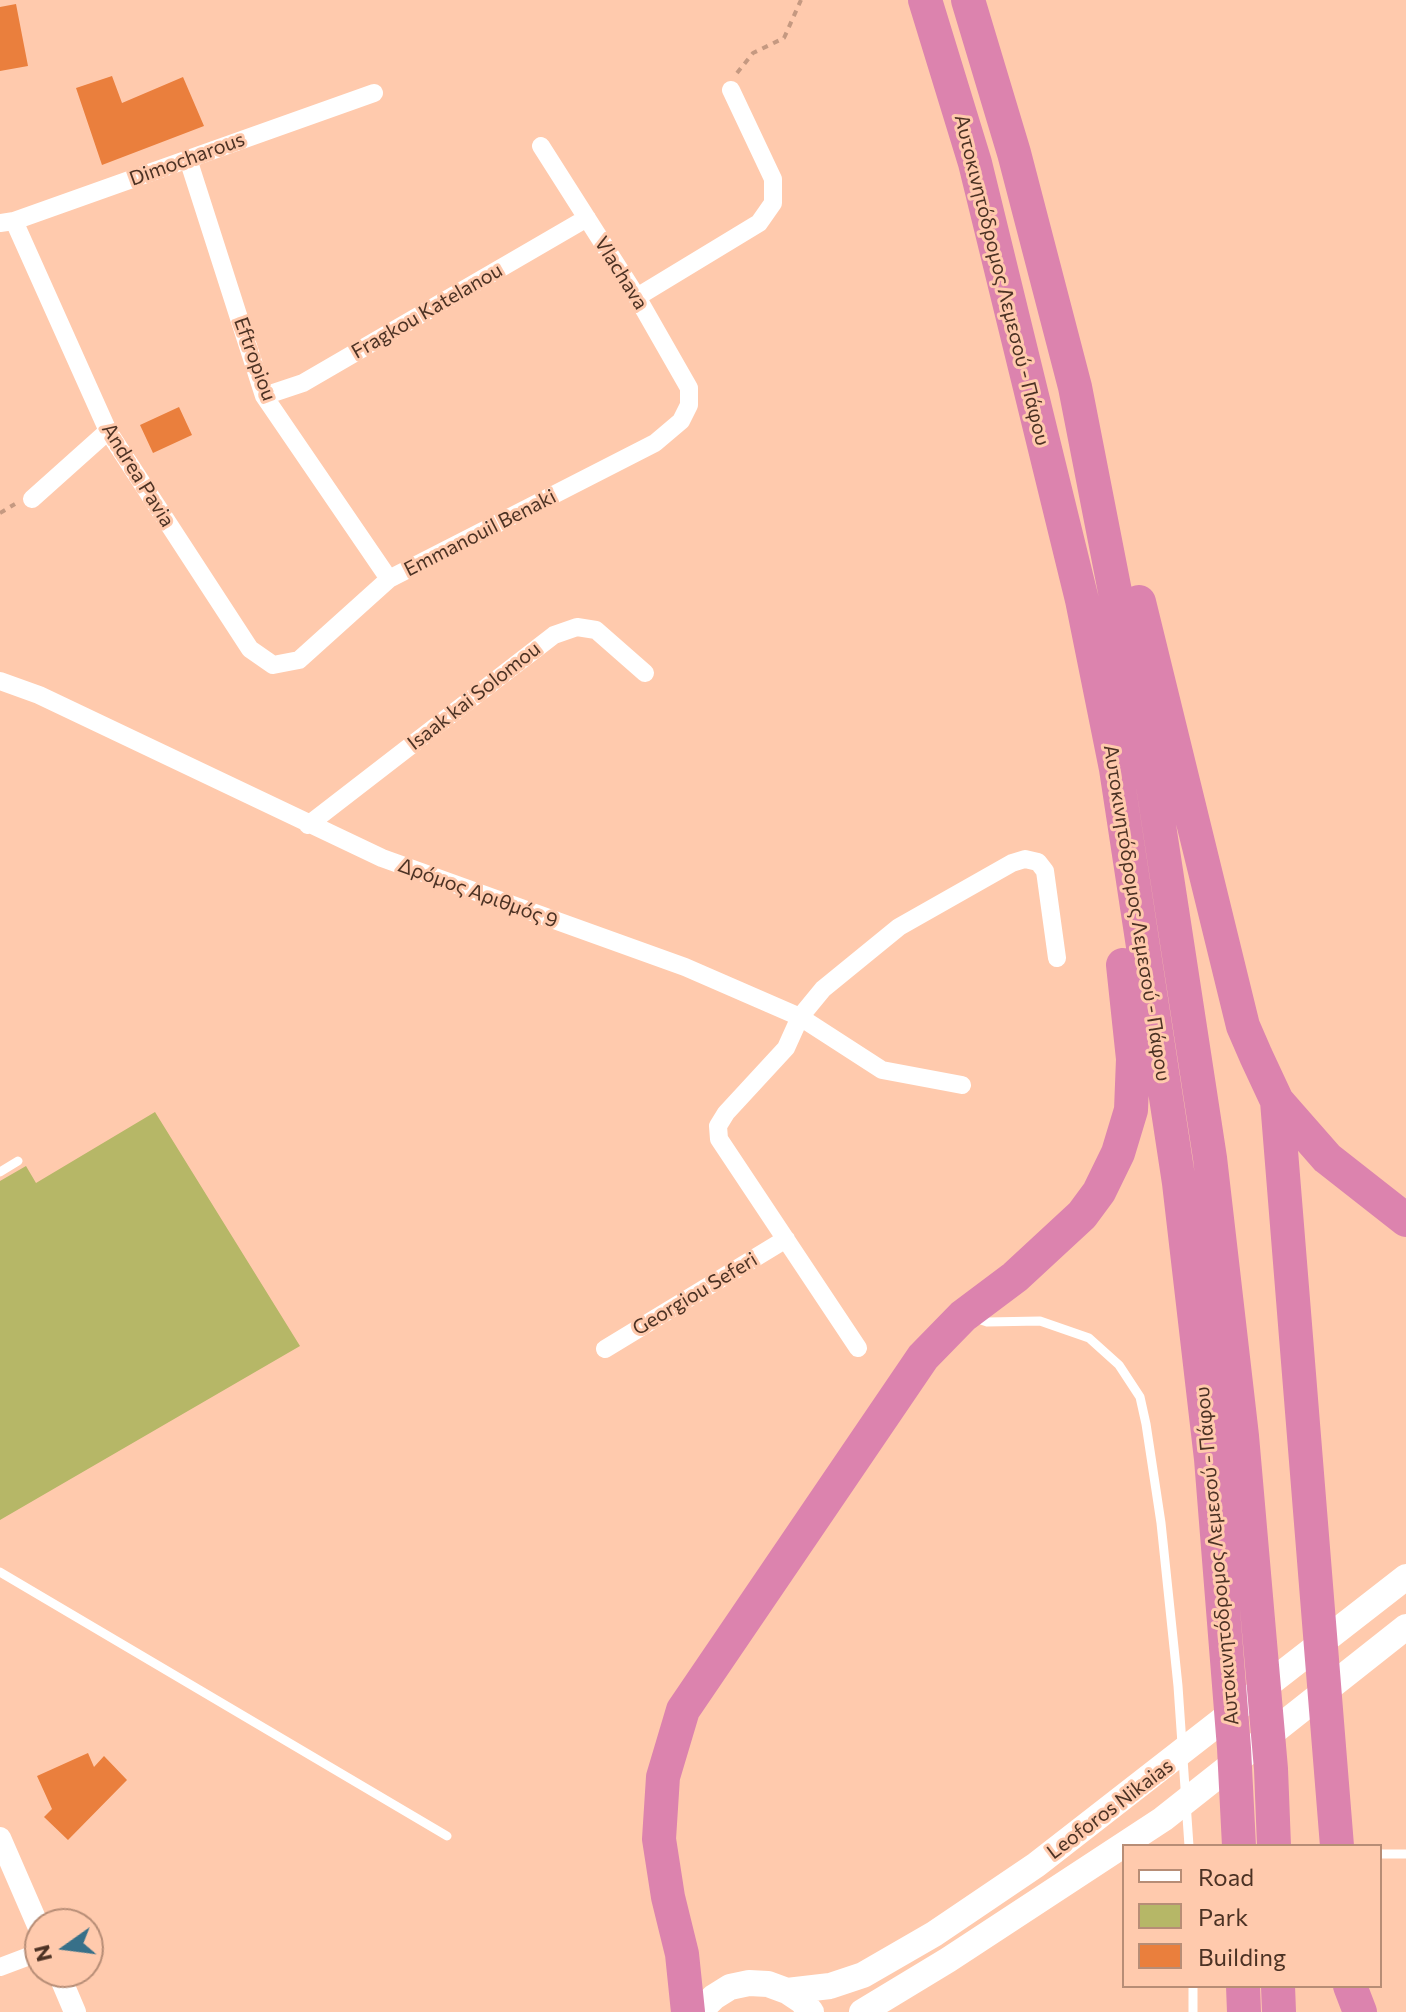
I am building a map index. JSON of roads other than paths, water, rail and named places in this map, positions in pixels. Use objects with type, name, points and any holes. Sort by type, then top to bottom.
[{"type":"highway","name":"Αυτοκινητόδρομος Λεμεσού - Πάφου","points":[[925,0],[975,163],[1082,600],[1116,769],[1179,1183],[1211,1459],[1239,1844]]},
{"type":"highway","name":"Αυτοκινητόδρομος Λεμεσού - Πάφου","points":[[968,0],[1014,153],[1075,387],[1153,786],[1210,1158],[1242,1436],[1271,1769],[1274,1844]]},
{"type":"highway","points":[[1075,387],[1131,569],[1243,1026],[1277,1101],[1327,1158],[1406,1220]]},
{"type":"highway","points":[[688,2012],[682,1954],[668,1897],[659,1839],[663,1777],[683,1710],[923,1357],[963,1316],[1015,1277],[1082,1215],[1099,1192],[1113,1163],[1131,1110],[1133,1059],[1127,993],[1094,756],[1067,612],[1037,415]]},
{"type":"highway","points":[[1277,1101],[1337,1844]]},
{"type":"highway","points":[[1243,1988],[1244,2012]]},
{"type":"highway","points":[[1278,1988],[1279,2012]]},
{"type":"highway","points":[[1351,1988],[1360,2012]]},
{"type":"main road","name":"Leoforos Nikaias","points":[[787,1991],[830,1986],[863,1975],[934,1934],[1036,1865],[1406,1577]]},
{"type":"main road","name":"Leoforos Nikaias","points":[[1125,1844],[1163,1819],[1348,1676],[1406,1627]]},
{"type":"main road","name":"Leoforos Nikaias","points":[[862,2012],[948,1960],[1122,1846]]},
{"type":"main road","points":[[699,2012],[730,1987],[749,1983],[768,1984],[787,1991],[811,2012]]},
{"type":"street","points":[[637,297],[759,223],[773,203],[773,179],[731,90]]},
{"type":"street","name":"Dimocharous","points":[[7,222],[374,93]]},
{"type":"street","name":"Vlachava","points":[[541,146],[637,297],[689,388],[689,405]]},
{"type":"street","name":"Eftropiou","points":[[188,159],[264,396],[389,579]]},
{"type":"street","name":"Fragkou Katelanou","points":[[264,396],[303,383],[587,218]]},
{"type":"street","name":"Andrea Pavia","points":[[7,222],[108,431],[250,649],[273,665]]},
{"type":"street","name":"Emmanouil Benaki","points":[[273,665],[299,660],[389,579],[655,443],[681,421],[689,405]]},
{"type":"street","points":[[32,499],[108,431]]},
{"type":"street","name":"Isaak kai Solomou","points":[[308,825],[554,635],[577,627],[596,630],[645,673]]},
{"type":"street","name":"Δρόμος Αριθμός 9","points":[[0,681],[39,695],[382,858],[685,967],[800,1017],[882,1070],[962,1085]]},
{"type":"street","points":[[858,1348],[719,1139],[718,1126],[726,1113],[786,1048],[800,1017],[823,989],[899,927],[1012,863],[1025,859],[1038,862],[1045,871],[1057,958]]},
{"type":"street","name":"Georgiou Seferi","points":[[605,1349],[786,1239]]},
{"type":"street","points":[[0,1838],[30,1908]]},
{"type":"street","points":[[0,1967],[24,1958]]},
{"type":"street","points":[[65,1988],[75,2012]]},
{"type":"lane","points":[[0,1172],[18,1161]]},
{"type":"lane","points":[[963,1316],[987,1322],[1040,1321],[1089,1338],[1119,1365],[1140,1397],[1161,1523],[1178,1686],[1189,1844]]},
{"type":"lane","points":[[0,1572],[447,1836]]},
{"type":"lane","points":[[1382,1854],[1406,1854]]},
{"type":"lane","points":[[1193,1988],[1193,2012]]}]
